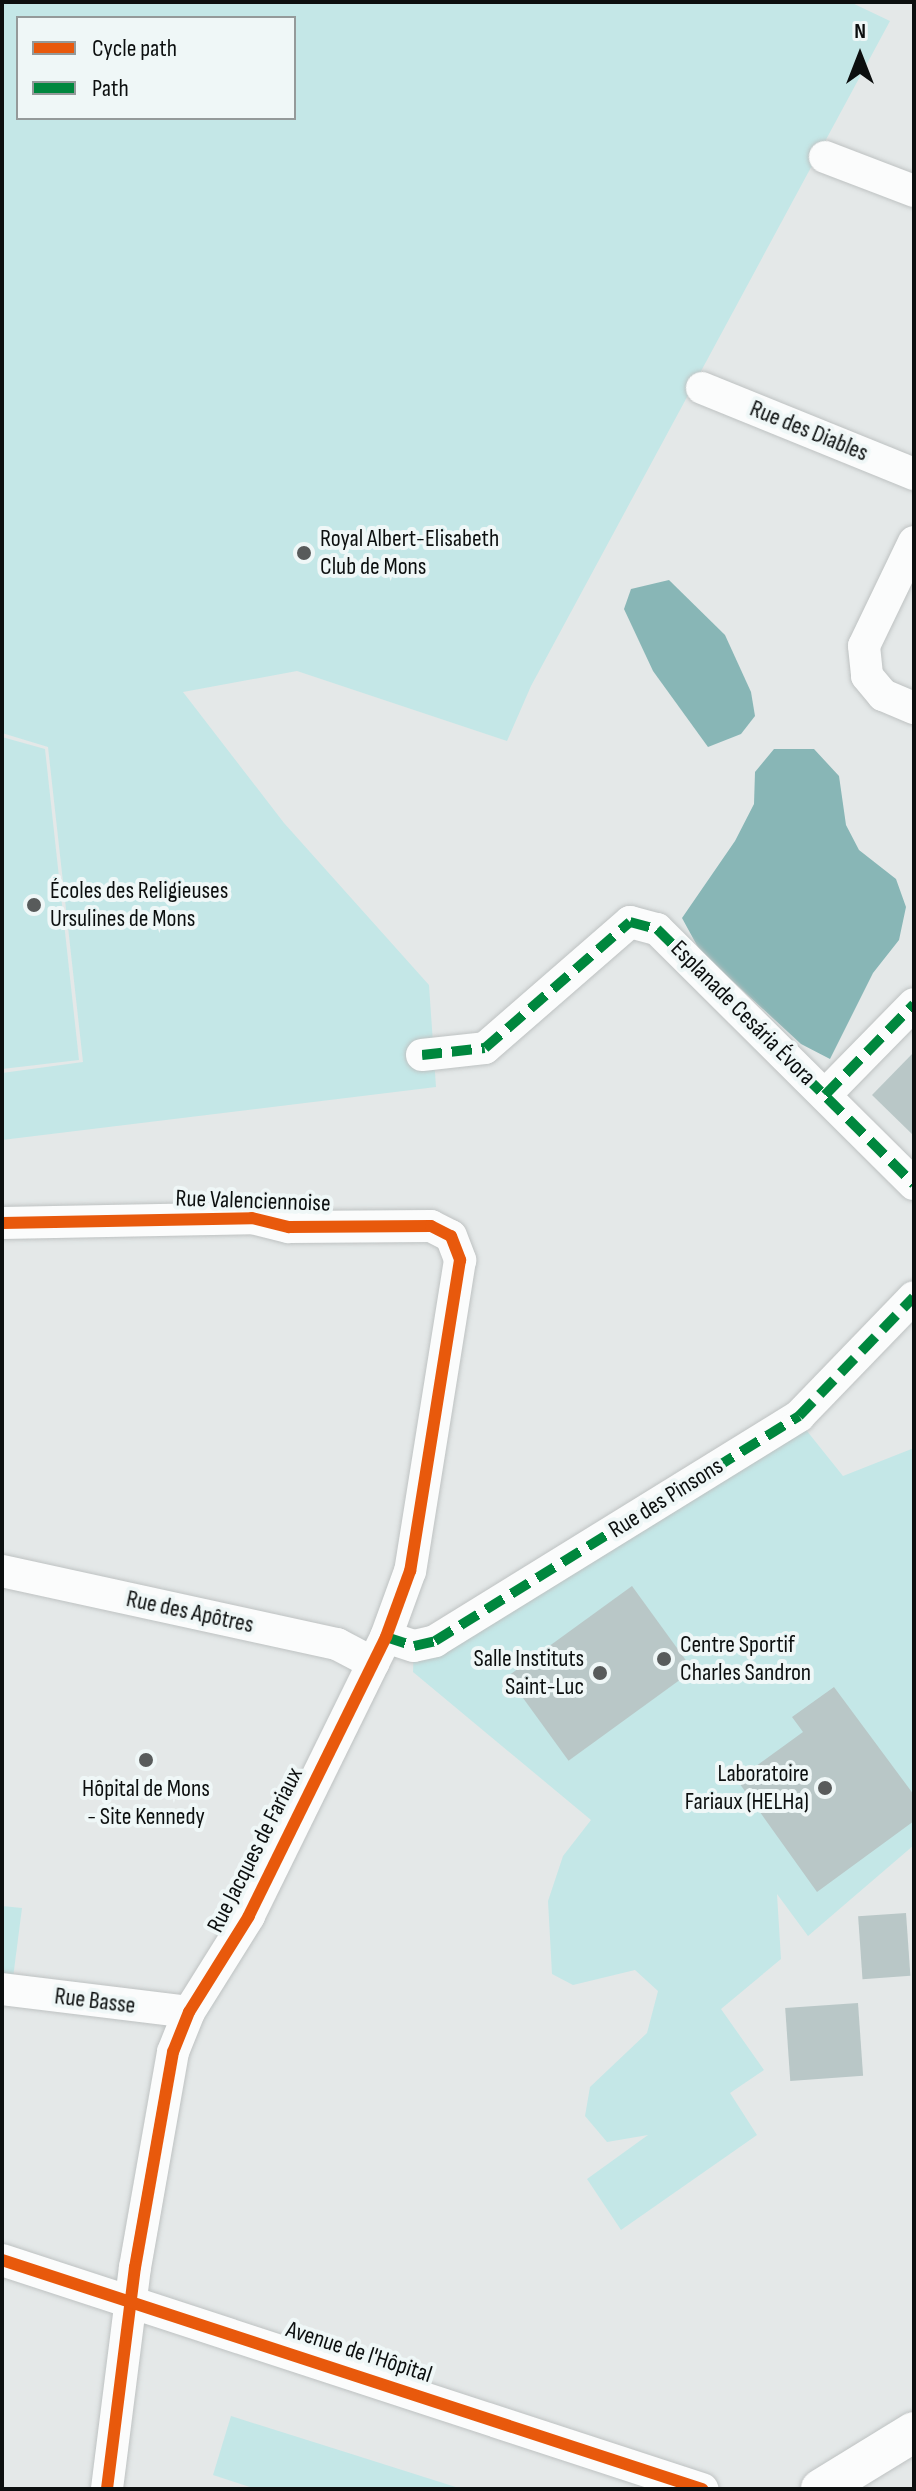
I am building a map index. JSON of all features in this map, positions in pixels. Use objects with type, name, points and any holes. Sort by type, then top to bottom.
[{"type":"main road","points":[[821,2489],[914,2432]]},
{"type":"street","points":[[825,157],[914,191]]},
{"type":"street","name":"Rue des Diables","points":[[702,388],[913,470]]},
{"type":"street","points":[[910,560],[864,646],[867,676],[883,695],[914,708]]},
{"type":"street","name":"Esplanade Cesária Évora","points":[[422,1055],[485,1048],[630,922],[639,924],[657,929],[914,1184]]},
{"type":"street","name":"Esplanade Cesária Évora","points":[[825,1095],[914,1004]]},
{"type":"street","name":"Rue Valenciennoise","points":[[2,1223],[252,1218],[289,1227],[431,1226],[451,1236]]},
{"type":"street","name":"Rue Jacques de Fariaux","points":[[107,2489],[157,2123],[189,2012],[249,1916],[380,1650],[410,1571],[460,1260],[451,1236]]},
{"type":"street","name":"Rue des Pinsons","points":[[380,1650],[435,1641],[799,1416],[914,1297]]},
{"type":"street","name":"Rue des Apôtres","points":[[2,1571],[337,1644],[380,1650]]},
{"type":"street","name":"Rue Basse","points":[[2,1989],[189,2012]]},
{"type":"street","name":"Avenue de l'Hôpital","points":[[2,2260],[702,2489]]},
{"type":"shaded area","name":"Royal Albert-Elisabeth Club de Mons","points":[[2,2],[850,2],[890,21],[531,686],[507,741],[297,671],[183,692],[284,823],[429,985],[436,1087],[2,1140],[2,1073],[83,1062],[48,747],[2,733]]},
{"type":"shaded area","points":[[669,580],[725,635],[751,692],[755,716],[741,734],[708,747],[653,671],[624,609],[631,589]]},
{"type":"shaded area","name":"Écoles des Religieuses Ursulines de Mons","points":[[2,737],[45,749],[79,1060],[2,1069]]},
{"type":"shaded area","points":[[774,749],[814,749],[839,776],[846,825],[859,850],[896,879],[906,907],[899,940],[873,973],[830,1059],[801,1044],[700,951],[682,918],[735,841],[754,804],[755,772]]},
{"type":"shaded area","name":"Centre Sportif Charles Sandron","points":[[803,1426],[843,1476],[914,1448],[914,1845],[808,1936],[777,1894],[781,1959],[721,2009],[764,2070],[730,2093],[757,2135],[621,2230],[587,2179],[648,2135],[607,2142],[585,2116],[590,2087],[647,2033],[658,1991],[635,1970],[573,1985],[552,1974],[548,1901],[563,1856],[591,1820],[413,1672],[414,1646]]},
{"type":"shaded area","points":[[2,1906],[22,1908],[13,1978],[2,1977]]},
{"type":"shaded area","points":[[231,2416],[462,2489],[256,2489],[213,2475]]},
{"type":"building","points":[[914,1052],[914,1136],[872,1095]]},
{"type":"building","name":"Salle Instituts Saint-Luc","points":[[632,1586],[693,1670],[569,1761],[507,1677]]},
{"type":"building","name":"Laboratoire Fariaux (HELHa)","points":[[834,1687],[914,1795],[914,1821],[817,1892],[737,1780],[803,1732],[792,1717]]},
{"type":"building","points":[[906,1913],[910,1976],[863,1979],[858,1916]]},
{"type":"building","points":[[858,2003],[863,2076],[790,2081],[785,2008]]},
{"type":"marked path","points":[[422,1055],[485,1048],[630,922],[657,929],[914,1184]]},
{"type":"marked path","points":[[825,1095],[914,1004]]},
{"type":"marked path","points":[[386,1637],[414,1646],[435,1641],[799,1416],[914,1297]]},
{"type":"cycle path","points":[[2,1223],[252,1218],[289,1227],[431,1226],[451,1236],[460,1260],[410,1571],[386,1637],[249,1916],[189,2012],[173,2052],[135,2267],[107,2489]]},
{"type":"cycle path","points":[[2,2260],[702,2489]]},
{"type":"place","name":"Royal Albert-Elisabeth Club de Mons","points":[[304,553]]},
{"type":"place","name":"Écoles des Religieuses Ursulines de Mons","points":[[34,905]]},
{"type":"place","name":"Centre Sportif Charles Sandron","points":[[664,1659]]},
{"type":"place","name":"Salle Instituts Saint-Luc","points":[[600,1673]]},
{"type":"place","name":"Hôpital de Mons - Site Kennedy","points":[[146,1760]]},
{"type":"place","name":"Laboratoire Fariaux (HELHa)","points":[[825,1788]]}]
